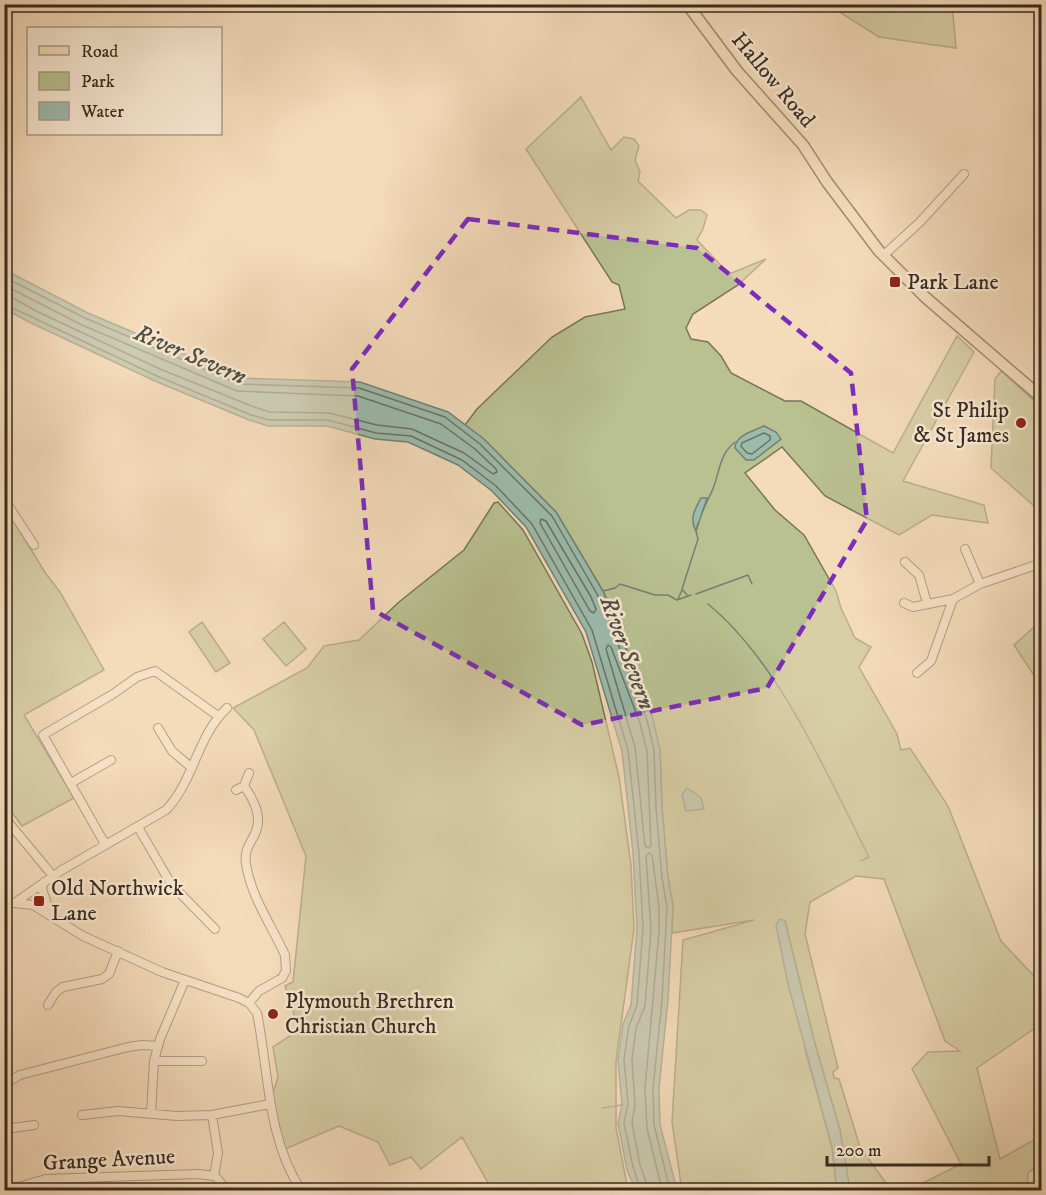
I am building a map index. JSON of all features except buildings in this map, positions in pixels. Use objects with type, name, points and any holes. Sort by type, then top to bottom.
[{"type":"main road","name":"Hallow Road","points":[[687,4],[737,71],[803,146],[827,182],[884,255],[925,297],[1041,398]]},
{"type":"street","points":[[884,255],[920,222],[964,174]]},
{"type":"street","points":[[4,499],[34,545]]},
{"type":"street","points":[[965,549],[980,584]]},
{"type":"street","points":[[905,562],[919,575],[927,603]]},
{"type":"street","points":[[904,603],[913,606],[953,599],[980,584],[1041,563]]},
{"type":"street","points":[[917,673],[931,661],[953,599]]},
{"type":"street","points":[[105,844],[43,735],[113,694],[137,676],[155,671],[218,716]]},
{"type":"street","points":[[16,902],[105,844],[166,810],[176,800],[210,729],[218,716],[227,708]]},
{"type":"street","points":[[158,728],[172,751],[192,768]]},
{"type":"street","points":[[71,783],[111,760]]},
{"type":"street","points":[[236,790],[244,786],[249,773]]},
{"type":"street","points":[[244,786],[252,798],[258,818],[255,834],[245,853],[246,866],[254,892],[285,955],[286,963],[282,978],[259,991],[249,1002]]},
{"type":"street","points":[[4,817],[53,876]]},
{"type":"street","points":[[138,827],[171,884],[214,929]]},
{"type":"street","points":[[44,882],[42,889],[51,916]]},
{"type":"street","points":[[4,902],[33,904],[83,936],[162,972],[204,984],[249,1002],[257,1013],[270,1104],[281,1150],[291,1175],[301,1191]]},
{"type":"street","points":[[48,1005],[56,992],[63,987],[102,979],[109,974],[118,951]]},
{"type":"street","points":[[151,1113],[154,1061],[184,980]]},
{"type":"street","points":[[4,1084],[20,1075],[128,1047],[158,1046]]},
{"type":"street","points":[[154,1061],[202,1061]]},
{"type":"street","points":[[82,1115],[118,1111],[177,1116],[212,1115],[270,1104]]},
{"type":"street","points":[[212,1115],[218,1153],[214,1176],[218,1178],[225,1191]]},
{"type":"street","points":[[4,1122],[13,1128],[34,1125]]},
{"type":"street","name":"Grange Avenue","points":[[7,1191],[46,1179],[198,1174],[214,1176]]},
{"type":"street","points":[[45,1191],[46,1179]]},
{"type":"highlighted area","points":[[468,219],[697,248],[851,373],[867,520],[767,688],[582,725],[373,610],[352,369]]},
{"type":"green space","points":[[835,5],[875,5],[880,13],[888,5],[952,5],[956,48],[879,37],[841,13]]},
{"type":"green space","points":[[581,97],[611,150],[624,137],[634,139],[639,146],[635,160],[640,172],[638,181],[676,218],[689,210],[701,210],[707,215],[697,240],[729,274],[766,259],[738,285],[693,314],[686,328],[691,339],[708,342],[721,356],[731,373],[785,401],[801,401],[893,453],[957,336],[974,352],[903,481],[984,505],[988,523],[932,515],[899,535],[825,496],[782,447],[745,473],[775,510],[804,535],[836,591],[855,638],[871,647],[859,667],[897,734],[901,750],[910,748],[948,806],[1001,941],[1034,976],[1041,992],[1041,1024],[977,1068],[1000,1159],[1039,1137],[1041,1163],[1028,1173],[1027,1190],[934,1190],[921,1184],[961,1164],[912,1069],[928,1052],[960,1051],[945,1041],[884,879],[856,876],[810,902],[805,934],[838,1068],[833,1072],[834,1078],[839,1079],[860,1147],[891,1190],[850,1190],[840,1130],[815,1044],[785,921],[806,1053],[832,1147],[837,1190],[685,1190],[681,1184],[672,1122],[683,940],[754,920],[672,933],[673,906],[662,807],[660,750],[634,668],[616,622],[603,591],[556,512],[465,425],[477,409],[552,337],[585,317],[625,309],[619,285],[612,282],[526,149]]},
{"type":"green space","points":[[1001,371],[1041,407],[1041,493],[1033,505],[991,468],[995,379]]},
{"type":"green space","points":[[498,502],[523,530],[582,634],[592,662],[619,777],[631,865],[634,929],[616,1061],[616,1128],[628,1190],[492,1190],[462,1137],[421,1169],[411,1157],[390,1165],[378,1142],[339,1126],[285,1149],[272,1097],[278,1077],[273,1047],[299,1030],[285,986],[293,982],[306,856],[254,730],[233,708],[307,668],[324,646],[359,640],[399,602],[464,550],[494,503]]},
{"type":"green space","points":[[5,507],[46,574],[60,592],[104,670],[24,715],[74,798],[22,826],[5,803]]},
{"type":"green space","points":[[1041,621],[1041,686],[1014,645]]},
{"type":"green space","points":[[202,622],[230,663],[216,672],[189,632]]},
{"type":"green space","points":[[284,622],[306,649],[286,666],[263,639]]},
{"type":"water","name":"River Severn","points":[[5,270],[88,313],[241,378],[360,382],[448,412],[484,439],[556,512],[603,591],[653,719],[660,750],[662,807],[673,906],[668,1000],[659,1088],[660,1125],[677,1190],[636,1190],[627,1170],[618,1123],[622,1105],[618,1060],[623,1024],[631,1005],[637,928],[633,853],[622,751],[586,632],[526,527],[492,491],[458,465],[408,442],[375,439],[327,426],[268,426],[155,381],[31,323],[5,309]]},
{"type":"water","points":[[764,426],[776,432],[781,439],[754,460],[746,460],[735,448],[738,440]]},
{"type":"water","points":[[701,498],[707,498],[696,531],[693,518]]},
{"type":"water","points":[[687,788],[701,798],[704,809],[686,811],[682,795]]},
{"type":"water","points":[[780,919],[785,921],[815,1044],[840,1130],[850,1190],[837,1190],[832,1147],[788,984],[776,925]]},
{"type":"waterway","points":[[875,4],[880,13],[889,4]]},
{"type":"waterway","points":[[943,4],[951,4]]},
{"type":"waterway","points":[[702,513],[713,489],[723,457],[735,442]]},
{"type":"waterway","points":[[687,595],[682,589],[698,539],[696,531],[698,523]]},
{"type":"waterway","points":[[696,594],[748,575],[752,584]]},
{"type":"waterway","name":"River Severn","points":[[603,591],[620,584],[655,595],[668,595],[677,600],[691,595]]},
{"type":"waterway","points":[[678,599],[682,590]]},
{"type":"waterway","points":[[708,604],[734,628],[780,688],[819,756],[869,857],[861,861]]},
{"type":"waterway","points":[[602,1108],[622,1105]]},
{"type":"place","name":"Park Lane","points":[[895,282]]},
{"type":"place","name":"St Philip & St James","points":[[1021,423]]},
{"type":"place","name":"Old Northwick Lane","points":[[39,901]]},
{"type":"place","name":"Plymouth Brethren Christian Church","points":[[273,1014]]}]
